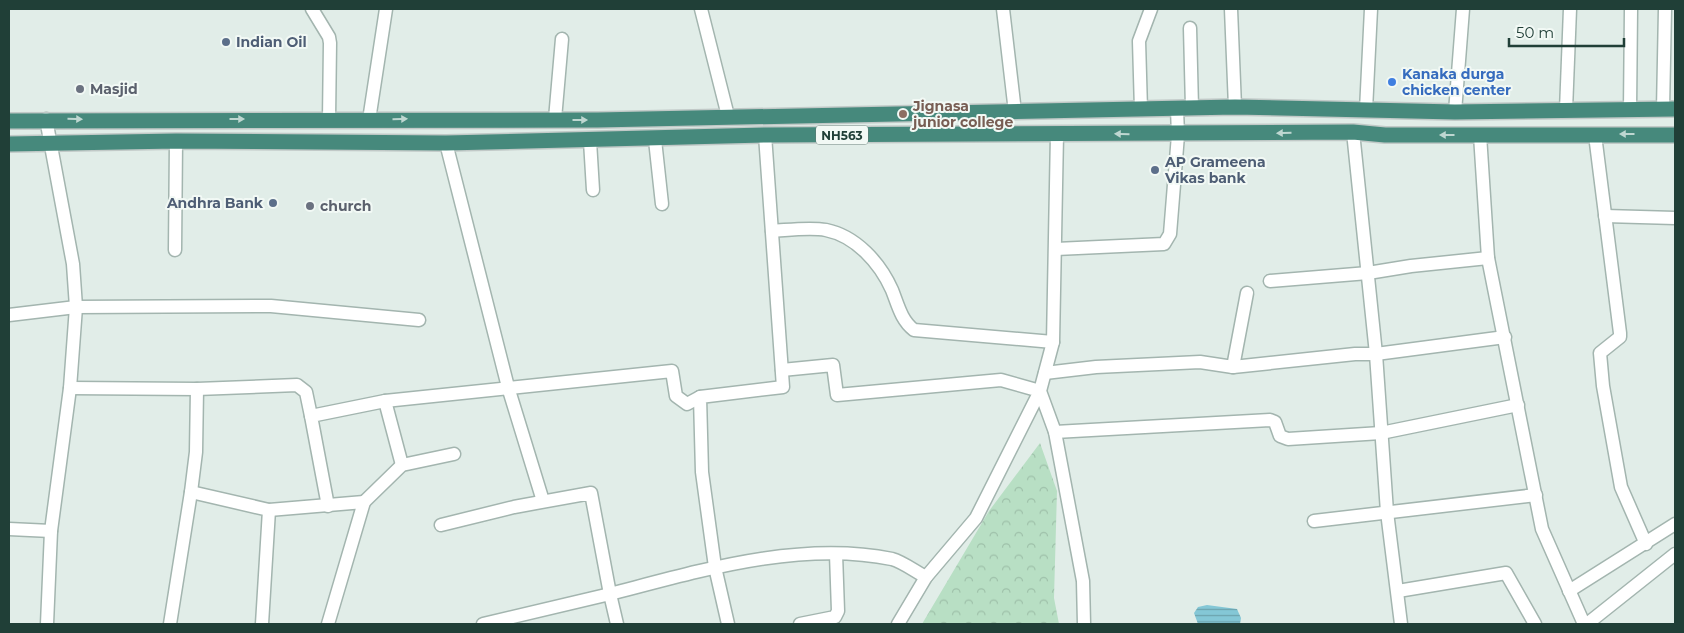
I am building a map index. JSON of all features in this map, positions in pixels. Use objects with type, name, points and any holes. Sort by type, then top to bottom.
[{"type":"highway","name":"NH563","points":[[9,121],[46,119],[556,119],[1235,107],[1455,112],[1669,109]]},
{"type":"highway","points":[[903,114],[903,135]]},
{"type":"highway","name":"NH563","points":[[9,144],[176,141],[446,143],[655,140],[764,136],[1353,132],[1385,135],[1675,136]]},
{"type":"street","points":[[312,9],[330,43],[329,119]]},
{"type":"street","points":[[369,120],[386,9]]},
{"type":"street","points":[[701,9],[728,116]]},
{"type":"street","points":[[1002,9],[1015,112]]},
{"type":"street","points":[[1141,110],[1139,42],[1151,9]]},
{"type":"street","points":[[1231,9],[1235,107]]},
{"type":"street","points":[[1366,110],[1371,9]]},
{"type":"street","points":[[1455,112],[1464,9]]},
{"type":"street","points":[[1566,110],[1570,9]]},
{"type":"street","points":[[1630,110],[1631,9]]},
{"type":"street","points":[[1668,15],[1669,109]]},
{"type":"street","points":[[1056,248],[1164,244],[1170,234],[1178,134],[1185,108],[1190,28]]},
{"type":"street","points":[[556,119],[562,39]]},
{"type":"street","points":[[46,119],[72,264],[76,307],[70,388],[51,531],[47,624]]},
{"type":"street","points":[[1353,132],[1376,354],[1387,512],[1401,624]]},
{"type":"street","points":[[898,624],[926,577],[976,518],[1040,391],[1053,342],[1057,134]]},
{"type":"street","points":[[1480,135],[1488,258],[1542,528],[1585,624],[1675,554]]},
{"type":"street","points":[[1595,135],[1620,337],[1600,353],[1603,386],[1622,487],[1646,544]]},
{"type":"street","points":[[310,416],[385,401],[672,371],[676,396],[687,404],[700,397],[783,387],[764,136]]},
{"type":"street","points":[[655,140],[662,204]]},
{"type":"street","points":[[174,250],[176,141]]},
{"type":"street","points":[[590,141],[593,190]]},
{"type":"street","points":[[446,143],[508,387],[543,501]]},
{"type":"street","points":[[1605,216],[1675,218]]},
{"type":"street","points":[[772,231],[825,230],[849,237],[878,266],[891,288],[902,315],[914,330],[1053,342]]},
{"type":"street","points":[[1270,281],[1368,273],[1411,266],[1488,258]]},
{"type":"street","points":[[1233,367],[1247,293]]},
{"type":"street","points":[[9,315],[76,307],[271,306],[419,320]]},
{"type":"street","points":[[1045,373],[1096,367],[1200,362],[1233,367],[1355,354],[1376,354],[1504,337]]},
{"type":"street","points":[[782,370],[833,364],[837,395],[1001,380],[1040,391]]},
{"type":"street","points":[[70,388],[198,389],[297,385],[306,392],[328,506]]},
{"type":"street","points":[[170,624],[196,452],[198,389]]},
{"type":"street","points":[[1040,391],[1055,432],[1083,581],[1084,624]]},
{"type":"street","points":[[700,397],[702,472],[716,567],[728,624]]},
{"type":"street","points":[[385,401],[402,465]]},
{"type":"street","points":[[1055,432],[1270,420],[1275,422],[1282,438],[1381,432],[1518,406]]},
{"type":"street","points":[[328,624],[364,502],[402,465],[454,454]]},
{"type":"street","points":[[191,492],[269,510],[364,502]]},
{"type":"street","points":[[441,525],[543,501],[591,493],[617,624]]},
{"type":"street","points":[[1314,520],[1536,495]]},
{"type":"street","points":[[262,624],[269,510]]},
{"type":"street","points":[[1569,591],[1675,524]]},
{"type":"street","points":[[9,530],[51,531]]},
{"type":"street","points":[[482,624],[716,567],[820,552],[894,560],[926,577]]},
{"type":"street","points":[[800,624],[835,617],[838,611],[836,554]]},
{"type":"street","points":[[1398,591],[1506,574],[1535,624]]},
{"type":"green space","points":[[1040,443],[1057,491],[1054,598],[1059,624],[922,624],[989,511]]},
{"type":"water","points":[[1207,605],[1237,609],[1241,618],[1240,624],[1198,624],[1194,613],[1198,607]]},
{"type":"place","name":"Indian Oil","points":[[226,42]]},
{"type":"place","name":"Kanaka durga chicken center","points":[[1392,82]]},
{"type":"place","name":"Masjid","points":[[80,89]]},
{"type":"place","name":"Jignasa junior college","points":[[903,114]]},
{"type":"place","name":"AP Grameena Vikas bank","points":[[1155,170]]},
{"type":"place","name":"Andhra Bank","points":[[273,203]]},
{"type":"place","name":"church","points":[[310,206]]}]
